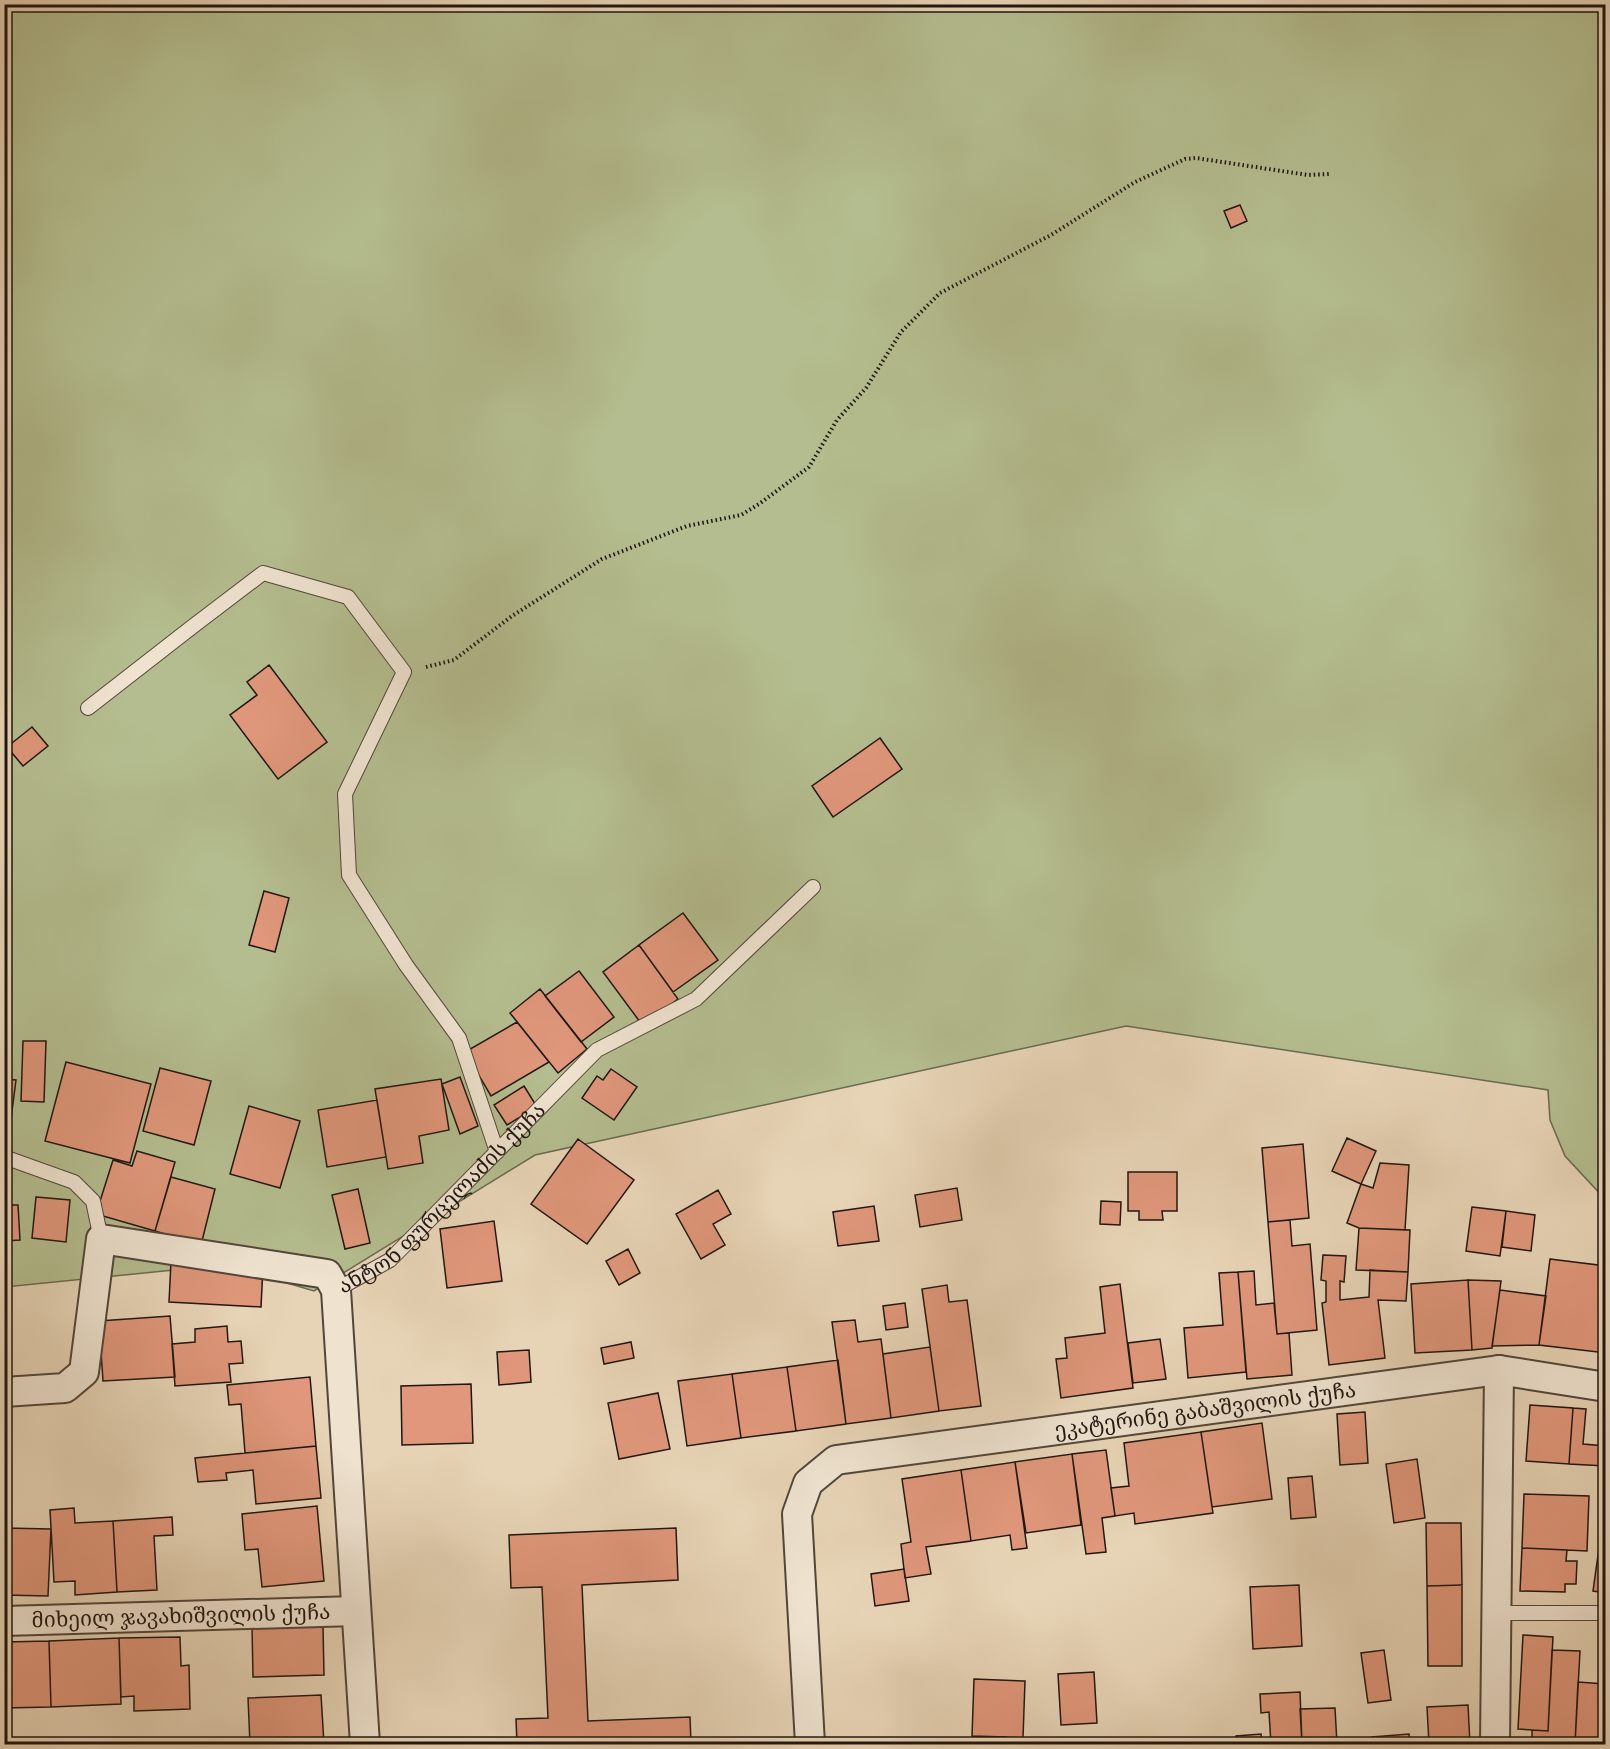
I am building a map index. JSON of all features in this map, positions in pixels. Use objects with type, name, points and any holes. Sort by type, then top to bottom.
[{"type":"street","points":[[4,1392],[65,1388],[84,1372],[101,1239],[327,1274],[336,1290]]},
{"type":"street","name":"ანტონ ფურცელაძის ქუჩა","points":[[336,1290],[365,1744]]},
{"type":"street","points":[[1495,1744],[1499,1370]]},
{"type":"street","name":"ეკატერინე გაბაშვილის ქუჩა","points":[[810,1744],[797,1514],[808,1483],[836,1460],[1499,1370],[1605,1388]]},
{"type":"street","name":"მიხეილ ჯავახიშვილის ქუჩა","points":[[4,1621],[356,1611]]},
{"type":"lane","points":[[88,708],[263,573],[348,597],[404,672],[345,794],[349,875],[406,965],[459,1038],[497,1152]]},
{"type":"lane","name":"ანტონ ფურცელაძის ქუჩა","points":[[336,1290],[390,1260],[597,1050],[696,999],[813,887]]},
{"type":"lane","points":[[4,1157],[74,1182],[93,1201],[101,1239]]},
{"type":"lane","points":[[1497,1613],[1605,1613]]},
{"type":"path","points":[[404,672],[454,660],[512,616],[602,559],[687,526],[741,515],[759,504],[809,467],[837,420],[866,388],[901,332],[940,293],[1051,235],[1136,182],[1185,159],[1196,158],[1308,175],[1329,174]]},
{"type":"green space","points":[[5,5],[1605,5],[1605,1199],[1565,1156],[1550,1120],[1548,1090],[1126,1026],[535,1155],[314,1291],[270,1278],[174,1270],[5,1287]]},
{"type":"building","points":[[1240,205],[1247,221],[1231,228],[1224,211]]},
{"type":"building","points":[[269,665],[327,742],[278,779],[230,715],[257,695],[247,682]]},
{"type":"building","points":[[32,727],[48,746],[23,766],[7,747]]},
{"type":"building","points":[[880,738],[902,769],[833,817],[812,786]]},
{"type":"building","points":[[264,891],[289,898],[275,952],[249,945]]},
{"type":"building","points":[[683,913],[718,960],[673,992],[639,945]]},
{"type":"building","points":[[639,945],[678,999],[643,1026],[603,972]]},
{"type":"building","points":[[579,971],[614,1017],[581,1042],[545,996]]},
{"type":"building","points":[[540,989],[587,1049],[558,1073],[510,1013]]},
{"type":"building","points":[[517,1022],[549,1062],[491,1096],[465,1052]]},
{"type":"building","points":[[23,1041],[46,1041],[44,1102],[21,1101]]},
{"type":"building","points":[[66,1062],[151,1084],[130,1163],[45,1141]]},
{"type":"building","points":[[160,1068],[211,1081],[194,1145],[143,1131]]},
{"type":"building","points":[[611,1069],[637,1087],[614,1120],[582,1098],[597,1076],[603,1080]]},
{"type":"building","points":[[460,1077],[478,1126],[460,1134],[442,1084]]},
{"type":"building","points":[[4,1079],[16,1080],[7,1150],[4,1150]]},
{"type":"building","points":[[441,1079],[449,1130],[419,1136],[423,1163],[388,1169],[375,1089]]},
{"type":"building","points":[[524,1086],[537,1107],[507,1125],[494,1105]]},
{"type":"building","points":[[377,1100],[386,1157],[327,1167],[318,1110]]},
{"type":"building","points":[[249,1106],[300,1121],[280,1188],[230,1174]]},
{"type":"building","points":[[1347,1138],[1376,1151],[1361,1184],[1332,1171]]},
{"type":"building","points":[[578,1139],[634,1180],[587,1244],[531,1204]]},
{"type":"building","points":[[1303,1144],[1309,1218],[1268,1222],[1262,1148]]},
{"type":"building","points":[[137,1151],[175,1162],[155,1231],[96,1214],[113,1160],[132,1166]]},
{"type":"building","points":[[1380,1163],[1409,1165],[1405,1230],[1359,1228],[1347,1223],[1361,1184],[1373,1188]]},
{"type":"building","points":[[1128,1172],[1177,1172],[1177,1211],[1162,1211],[1163,1220],[1139,1220],[1139,1211],[1128,1211]]},
{"type":"building","points":[[171,1177],[215,1189],[201,1245],[155,1231]]},
{"type":"building","points":[[957,1188],[962,1220],[920,1227],[915,1195]]},
{"type":"building","points":[[358,1189],[370,1243],[345,1249],[332,1195]]},
{"type":"building","points":[[718,1190],[731,1214],[713,1224],[725,1245],[701,1259],[676,1214]]},
{"type":"building","points":[[36,1197],[70,1200],[66,1242],[32,1238]]},
{"type":"building","points":[[1101,1201],[1121,1202],[1120,1225],[1100,1224]]},
{"type":"building","points":[[4,1205],[18,1205],[20,1240],[4,1241]]},
{"type":"building","points":[[874,1206],[879,1241],[838,1246],[833,1212]]},
{"type":"building","points":[[1472,1207],[1506,1211],[1500,1256],[1466,1251]]},
{"type":"building","points":[[1506,1211],[1535,1215],[1531,1251],[1502,1247]]},
{"type":"building","points":[[1290,1220],[1292,1246],[1310,1244],[1317,1330],[1277,1334],[1268,1222]]},
{"type":"building","points":[[494,1221],[502,1281],[447,1288],[440,1229]]},
{"type":"building","points":[[1359,1228],[1410,1230],[1408,1272],[1356,1270]]},
{"type":"building","points":[[628,1249],[640,1273],[619,1285],[606,1261]]},
{"type":"building","points":[[1323,1255],[1346,1256],[1344,1282],[1340,1281],[1340,1300],[1369,1297],[1370,1270],[1408,1272],[1406,1301],[1378,1300],[1385,1358],[1329,1365],[1322,1303],[1326,1302],[1326,1281],[1321,1280]]},
{"type":"building","points":[[1550,1259],[1606,1266],[1606,1353],[1539,1345]]},
{"type":"building","points":[[171,1262],[263,1267],[261,1307],[169,1302]]},
{"type":"building","points":[[1254,1271],[1256,1305],[1274,1303],[1277,1334],[1289,1333],[1292,1375],[1247,1379],[1238,1272]]},
{"type":"building","points":[[1238,1272],[1246,1372],[1188,1378],[1184,1328],[1223,1325],[1219,1273]]},
{"type":"building","points":[[1468,1280],[1501,1281],[1492,1348],[1472,1350]]},
{"type":"building","points":[[1468,1280],[1472,1350],[1415,1353],[1411,1284]]},
{"type":"building","points":[[1120,1284],[1133,1388],[1061,1398],[1056,1359],[1067,1358],[1065,1338],[1105,1333],[1100,1287]]},
{"type":"building","points":[[947,1285],[949,1302],[967,1300],[981,1406],[939,1411],[922,1289]]},
{"type":"building","points":[[1500,1290],[1546,1296],[1539,1345],[1492,1346]]},
{"type":"building","points":[[905,1303],[908,1327],[886,1330],[883,1306]]},
{"type":"building","points":[[170,1316],[175,1377],[103,1381],[99,1321]]},
{"type":"building","points":[[855,1320],[858,1342],[881,1339],[891,1418],[846,1424],[832,1322]]},
{"type":"building","points":[[227,1326],[228,1342],[241,1341],[243,1363],[229,1364],[231,1382],[175,1386],[172,1344],[195,1342],[195,1329]]},
{"type":"building","points":[[1160,1339],[1166,1379],[1133,1383],[1128,1343]]},
{"type":"building","points":[[631,1342],[634,1358],[604,1364],[601,1348]]},
{"type":"building","points":[[930,1347],[939,1411],[891,1418],[883,1354]]},
{"type":"building","points":[[529,1350],[531,1382],[499,1385],[497,1352]]},
{"type":"building","points":[[838,1360],[846,1424],[796,1431],[787,1367]]},
{"type":"building","points":[[787,1367],[796,1431],[741,1438],[732,1374]]},
{"type":"building","points":[[732,1374],[741,1438],[687,1446],[678,1381]]},
{"type":"building","points":[[310,1377],[316,1446],[245,1453],[241,1404],[229,1405],[227,1385]]},
{"type":"building","points":[[471,1384],[473,1443],[402,1445],[401,1386]]},
{"type":"building","points":[[658,1393],[670,1449],[619,1459],[608,1403]]},
{"type":"building","points":[[1530,1405],[1573,1408],[1569,1464],[1526,1461]]},
{"type":"building","points":[[1573,1408],[1586,1409],[1583,1444],[1606,1446],[1606,1466],[1569,1464]]},
{"type":"building","points":[[1365,1412],[1368,1463],[1340,1465],[1337,1414]]},
{"type":"building","points":[[1262,1423],[1272,1499],[1212,1507],[1201,1432]]},
{"type":"building","points":[[1201,1432],[1213,1513],[1135,1524],[1134,1513],[1115,1516],[1111,1488],[1129,1486],[1124,1443]]},
{"type":"building","points":[[316,1446],[321,1498],[256,1504],[253,1470],[226,1473],[227,1480],[198,1482],[195,1458]]},
{"type":"building","points":[[1106,1450],[1115,1516],[1102,1518],[1106,1552],[1086,1554],[1072,1454]]},
{"type":"building","points":[[1072,1454],[1081,1525],[1026,1533],[1015,1462]]},
{"type":"building","points":[[1417,1459],[1425,1518],[1394,1523],[1386,1464]]},
{"type":"building","points":[[1015,1462],[1027,1548],[1012,1550],[1010,1535],[971,1541],[961,1470]]},
{"type":"building","points":[[961,1470],[971,1541],[926,1547],[931,1574],[905,1578],[901,1544],[911,1542],[902,1479]]},
{"type":"building","points":[[1312,1476],[1316,1517],[1291,1519],[1288,1478]]},
{"type":"building","points":[[1524,1494],[1589,1496],[1587,1551],[1522,1548]]},
{"type":"building","points":[[317,1506],[324,1581],[262,1587],[258,1549],[245,1550],[242,1514]]},
{"type":"building","points":[[74,1508],[75,1523],[113,1521],[117,1592],[75,1595],[75,1581],[54,1582],[50,1510]]},
{"type":"building","points":[[172,1517],[173,1535],[154,1536],[157,1590],[117,1592],[113,1521]]},
{"type":"building","points":[[1426,1523],[1461,1523],[1462,1585],[1427,1586]]},
{"type":"building","points":[[4,1528],[51,1529],[48,1596],[4,1595]]},
{"type":"building","points":[[676,1528],[678,1580],[582,1585],[588,1721],[690,1717],[691,1744],[517,1744],[516,1719],[548,1718],[542,1587],[511,1588],[509,1535]]},
{"type":"building","points":[[1522,1548],[1567,1550],[1566,1561],[1577,1561],[1576,1584],[1565,1584],[1565,1592],[1520,1591]]},
{"type":"building","points":[[1599,1548],[1606,1548],[1606,1593],[1593,1591]]},
{"type":"building","points":[[904,1569],[909,1601],[875,1606],[871,1574]]},
{"type":"building","points":[[1299,1585],[1302,1646],[1253,1649],[1250,1587]]},
{"type":"building","points":[[1462,1585],[1462,1666],[1428,1666],[1427,1586]]},
{"type":"building","points":[[323,1626],[324,1675],[253,1677],[252,1627]]},
{"type":"building","points":[[1523,1635],[1553,1637],[1548,1731],[1518,1729]]},
{"type":"building","points":[[180,1637],[181,1666],[189,1665],[190,1709],[134,1711],[134,1696],[121,1697],[119,1638]]},
{"type":"building","points":[[119,1638],[121,1704],[51,1707],[49,1641]]},
{"type":"building","points":[[49,1641],[51,1707],[4,1708],[4,1642]]},
{"type":"building","points":[[1384,1650],[1391,1700],[1368,1703],[1361,1653]]},
{"type":"building","points":[[1552,1650],[1580,1651],[1575,1744],[1518,1744],[1518,1742],[1532,1743],[1532,1730],[1548,1731]]},
{"type":"building","points":[[1094,1672],[1097,1723],[1061,1725],[1058,1674]]},
{"type":"building","points":[[1606,1678],[1606,1737],[1602,1736]]},
{"type":"building","points":[[974,1679],[1025,1681],[1023,1738],[972,1736]]},
{"type":"building","points":[[1578,1682],[1605,1684],[1602,1744],[1575,1744]]},
{"type":"building","points":[[1300,1692],[1302,1744],[1271,1744],[1269,1712],[1261,1713],[1260,1694]]},
{"type":"building","points":[[321,1695],[324,1744],[250,1744],[248,1698]]},
{"type":"building","points":[[1468,1705],[1470,1744],[1429,1744],[1427,1707]]},
{"type":"building","points":[[1335,1708],[1337,1744],[1302,1744],[1300,1709]]},
{"type":"building","points":[[1261,1734],[1262,1744],[1236,1744],[1236,1736]]},
{"type":"building","points":[[1409,1734],[1410,1744],[1373,1744],[1372,1737]]},
{"type":"building","points":[[972,1736],[1006,1737],[1005,1744],[971,1744]]},
{"type":"building","points":[[1212,1740],[1213,1744],[1180,1744]]}]
